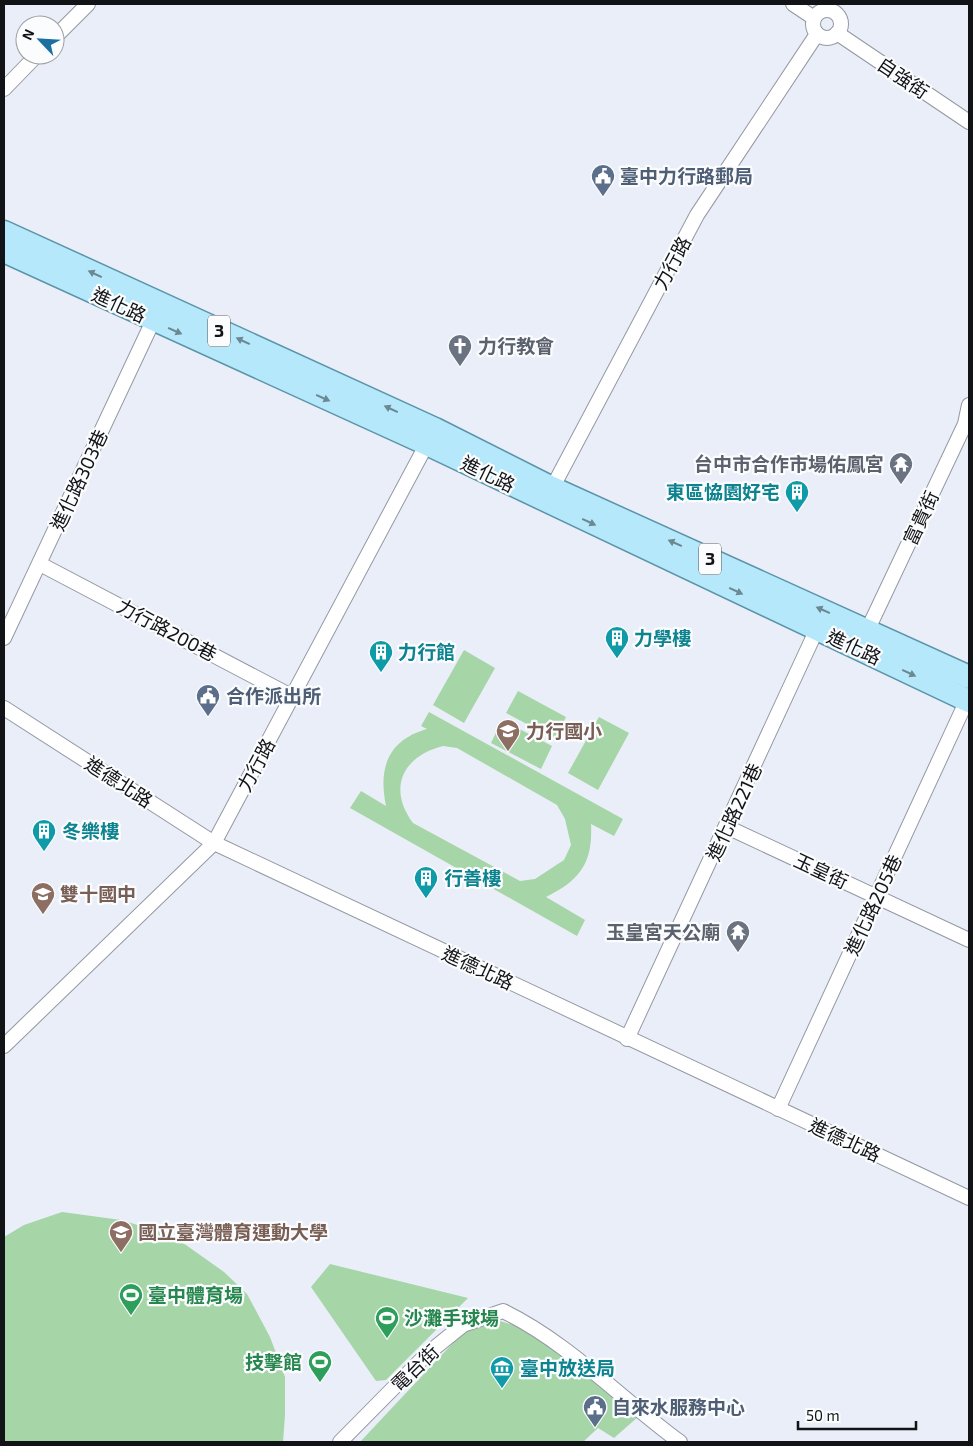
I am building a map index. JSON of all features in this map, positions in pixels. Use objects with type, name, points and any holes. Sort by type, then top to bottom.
[{"type":"main road","name":"進化路","points":[[4,232],[431,437],[818,629],[968,701]]},
{"type":"main road","name":"進化路","points":[[4,251],[153,321],[431,437]]},
{"type":"main road","name":"進化路","points":[[549,495],[868,630],[969,677]]},
{"type":"street","points":[[65,27],[88,4]]},
{"type":"street","points":[[793,4],[814,18]]},
{"type":"street","points":[[835,8],[840,24],[837,33],[827,38],[817,34],[813,23],[814,18],[822,11],[835,8]]},
{"type":"street","name":"自強街","points":[[837,33],[969,122]]},
{"type":"street","name":"力行路","points":[[549,495],[697,215],[817,34]]},
{"type":"street","points":[[4,89],[27,65]]},
{"type":"street","name":"進化路303巷","points":[[4,638],[153,321]]},
{"type":"street","name":"富貴街","points":[[868,630],[965,424],[969,406]]},
{"type":"street","name":"力行路","points":[[4,1046],[214,844],[431,437]]},
{"type":"street","name":"力行路200巷","points":[[40,564],[293,697]]},
{"type":"street","points":[[818,629],[868,630]]},
{"type":"street","name":"進化路221巷","points":[[626,1039],[727,827],[818,629]]},
{"type":"street","name":"進化路205巷","points":[[778,1108],[968,701]]},
{"type":"street","name":"進德北路","points":[[4,708],[214,844],[626,1039],[969,1198]]},
{"type":"street","name":"玉皇街","points":[[727,827],[969,940]]},
{"type":"street","name":"電台街","points":[[340,1442],[427,1354],[463,1325],[503,1311],[529,1324],[680,1442]]},
{"type":"green space","points":[[464,650],[495,668],[464,723],[433,705]]},
{"type":"green space","points":[[518,691],[566,717],[555,739],[506,713]]},
{"type":"green space","points":[[429,712],[623,819],[614,836],[591,824],[590,849],[582,869],[568,884],[546,897],[585,920],[577,936],[350,808],[361,791],[386,806],[384,779],[389,757],[403,740],[427,729],[421,726]],"holes":[[[443,746],[457,748],[557,805],[565,819],[571,845],[564,860],[535,879],[520,881],[413,823],[405,810],[401,798],[403,775],[418,757],[429,751]]]},
{"type":"green space","points":[[599,717],[629,733],[598,790],[568,773]]},
{"type":"green space","points":[[502,720],[552,746],[541,769],[491,743]]},
{"type":"green space","name":"臺中體育場","points":[[62,1212],[121,1220],[161,1232],[186,1245],[224,1272],[247,1294],[270,1337],[285,1377],[283,1442],[4,1442],[4,1237],[24,1225]]},
{"type":"green space","name":"沙灘手球場","points":[[330,1264],[468,1298],[386,1380],[376,1381],[311,1287]]},
{"type":"green space","points":[[500,1321],[527,1329],[639,1416],[614,1438],[598,1428],[583,1442],[360,1442],[466,1329]]},
{"type":"place","name":"臺中力行路郵局","points":[[603,197]]},
{"type":"place","name":"力行教會","points":[[460,367]]},
{"type":"place","name":"台中市合作市場佑鳳宮","points":[[901,485]]},
{"type":"place","name":"東區恊園好宅","points":[[797,513]]},
{"type":"place","name":"力學樓","points":[[617,659]]},
{"type":"place","name":"力行館","points":[[381,673]]},
{"type":"place","name":"合作派出所","points":[[208,717]]},
{"type":"place","name":"力行國小","points":[[508,752]]},
{"type":"place","name":"冬樂樓","points":[[44,852]]},
{"type":"place","name":"行善樓","points":[[426,899]]},
{"type":"place","name":"雙十國中","points":[[43,915]]},
{"type":"place","name":"玉皇宮天公廟","points":[[738,953]]},
{"type":"place","name":"國立臺灣體育運動大學","points":[[121,1253]]},
{"type":"place","name":"臺中體育場","points":[[131,1316]]},
{"type":"place","name":"沙灘手球場","points":[[387,1339]]},
{"type":"place","name":"技擊館","points":[[320,1383]]},
{"type":"place","name":"臺中放送局","points":[[502,1389]]},
{"type":"place","name":"自來水服務中心","points":[[595,1428]]}]
